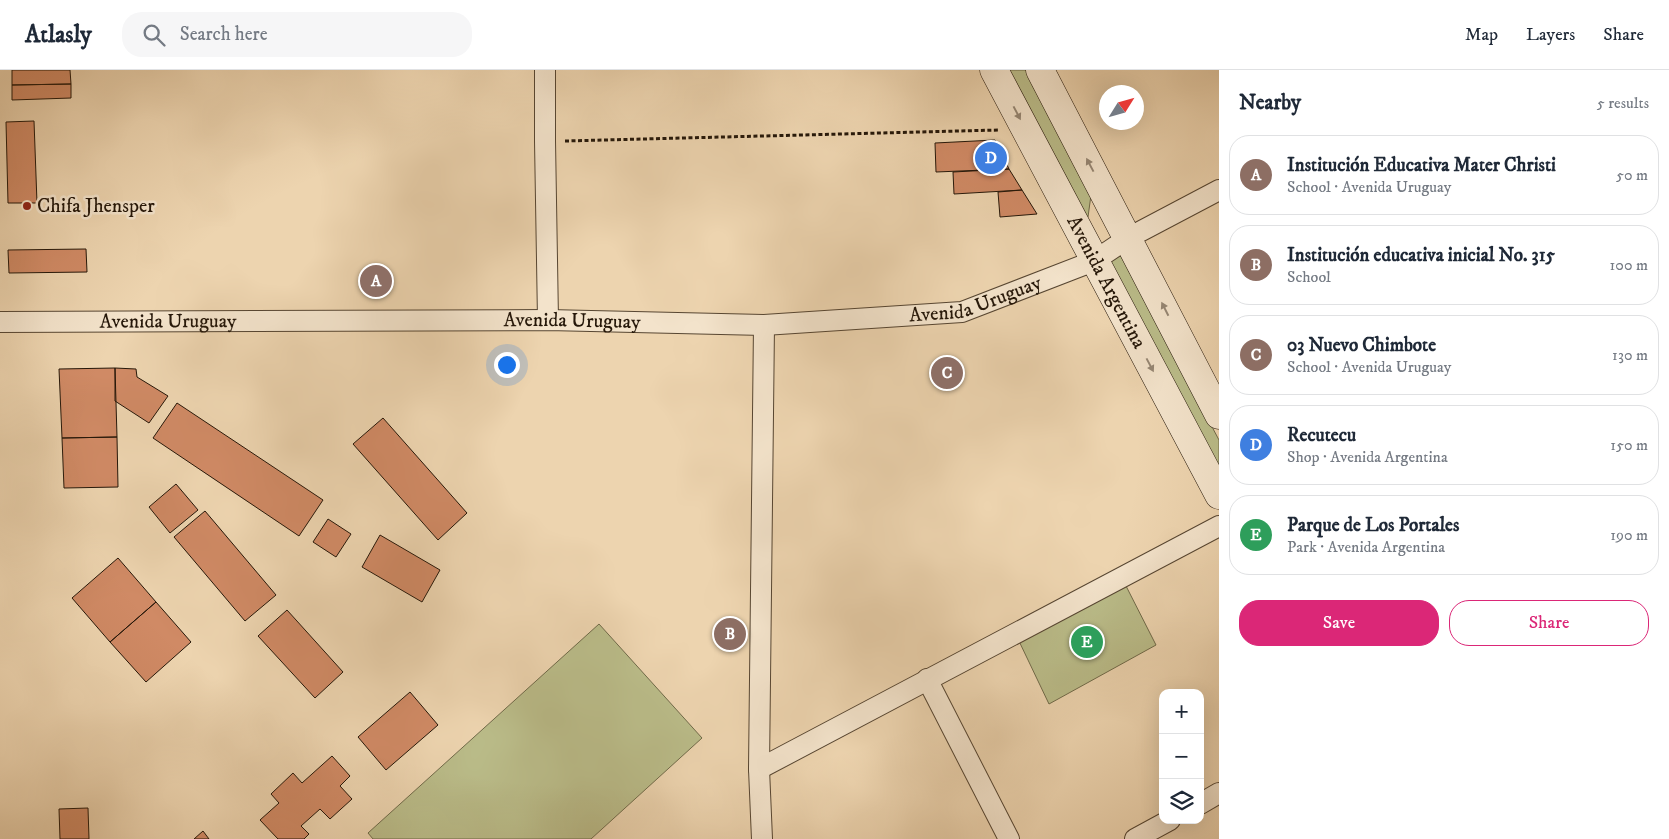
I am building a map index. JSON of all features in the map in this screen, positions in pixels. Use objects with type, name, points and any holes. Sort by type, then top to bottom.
[{"type":"main road","name":"Avenida Argentina","points":[[994,70],[1219,495]]},
{"type":"main road","name":"Avenida Argentina","points":[[1040,70],[1219,415]]},
{"type":"street","points":[[545,70],[544,141],[548,320]]},
{"type":"street","name":"Avenida Uruguay","points":[[0,322],[548,320],[764,325],[962,312],[1094,261],[1128,238],[1219,190]]},
{"type":"street","points":[[762,839],[760,769],[764,325]]},
{"type":"street","points":[[760,769],[927,679],[1049,617],[1140,566],[1219,526]]},
{"type":"street","points":[[927,679],[1009,839]]},
{"type":"street","points":[[1204,802],[1219,793]]},
{"type":"street","points":[[1135,839],[1163,824]]},
{"type":"path","points":[[544,141],[1025,129]]},
{"type":"green space","points":[[994,70],[1026,70],[1091,195],[1088,217],[1068,209]]},
{"type":"green space","points":[[1106,253],[1121,256],[1219,440],[1219,495]]},
{"type":"green space","points":[[1124,582],[1156,645],[1049,704],[1018,639]]},
{"type":"green space","points":[[599,624],[702,738],[591,839],[373,839],[368,833]]},
{"type":"building","points":[[12,70],[70,70],[71,84],[12,85]]},
{"type":"building","points":[[71,84],[71,98],[12,100],[12,85]]},
{"type":"building","points":[[34,121],[37,203],[8,203],[6,122]]},
{"type":"building","points":[[995,140],[1009,169],[936,172],[935,143]]},
{"type":"building","points":[[1009,169],[1022,190],[954,194],[953,172]]},
{"type":"building","points":[[1022,190],[1037,214],[1000,217],[998,192]]},
{"type":"building","points":[[86,249],[87,272],[9,273],[8,250]]},
{"type":"building","points":[[115,368],[136,369],[137,377],[168,396],[149,423],[115,401]]},
{"type":"building","points":[[115,368],[117,437],[62,438],[59,369]]},
{"type":"building","points":[[177,403],[323,500],[299,536],[153,438]]},
{"type":"building","points":[[383,418],[467,513],[438,540],[353,444]]},
{"type":"building","points":[[117,437],[118,487],[64,488],[62,438]]},
{"type":"building","points":[[176,484],[198,510],[170,533],[149,507]]},
{"type":"building","points":[[205,511],[276,595],[245,621],[174,537]]},
{"type":"building","points":[[328,519],[351,534],[336,557],[313,542]]},
{"type":"building","points":[[380,535],[440,570],[422,602],[362,567]]},
{"type":"building","points":[[118,558],[156,602],[110,642],[72,598]]},
{"type":"building","points":[[156,602],[191,642],[146,682],[110,642]]},
{"type":"building","points":[[287,610],[343,672],[315,698],[258,636]]},
{"type":"building","points":[[410,692],[438,725],[386,770],[358,737]]},
{"type":"building","points":[[332,756],[350,776],[340,786],[352,799],[330,819],[320,809],[301,826],[309,834],[304,839],[278,839],[260,820],[279,803],[271,794],[293,773],[302,783]]},
{"type":"building","points":[[88,808],[89,839],[60,839],[59,809]]},
{"type":"building","points":[[203,831],[209,839],[194,839]]},
{"type":"place","name":"Recutecu","points":[[991,158]]},
{"type":"place","name":"Chifa Jhensper","points":[[27,206]]},
{"type":"place","name":"Institución Educativa Mater Christi","points":[[376,281]]},
{"type":"place","name":"03 Nuevo Chimbote","points":[[947,373]]},
{"type":"place","name":"Institución educativa inicial No. 315","points":[[730,634]]},
{"type":"place","name":"Parque de Los Portales","points":[[1087,642]]}]
